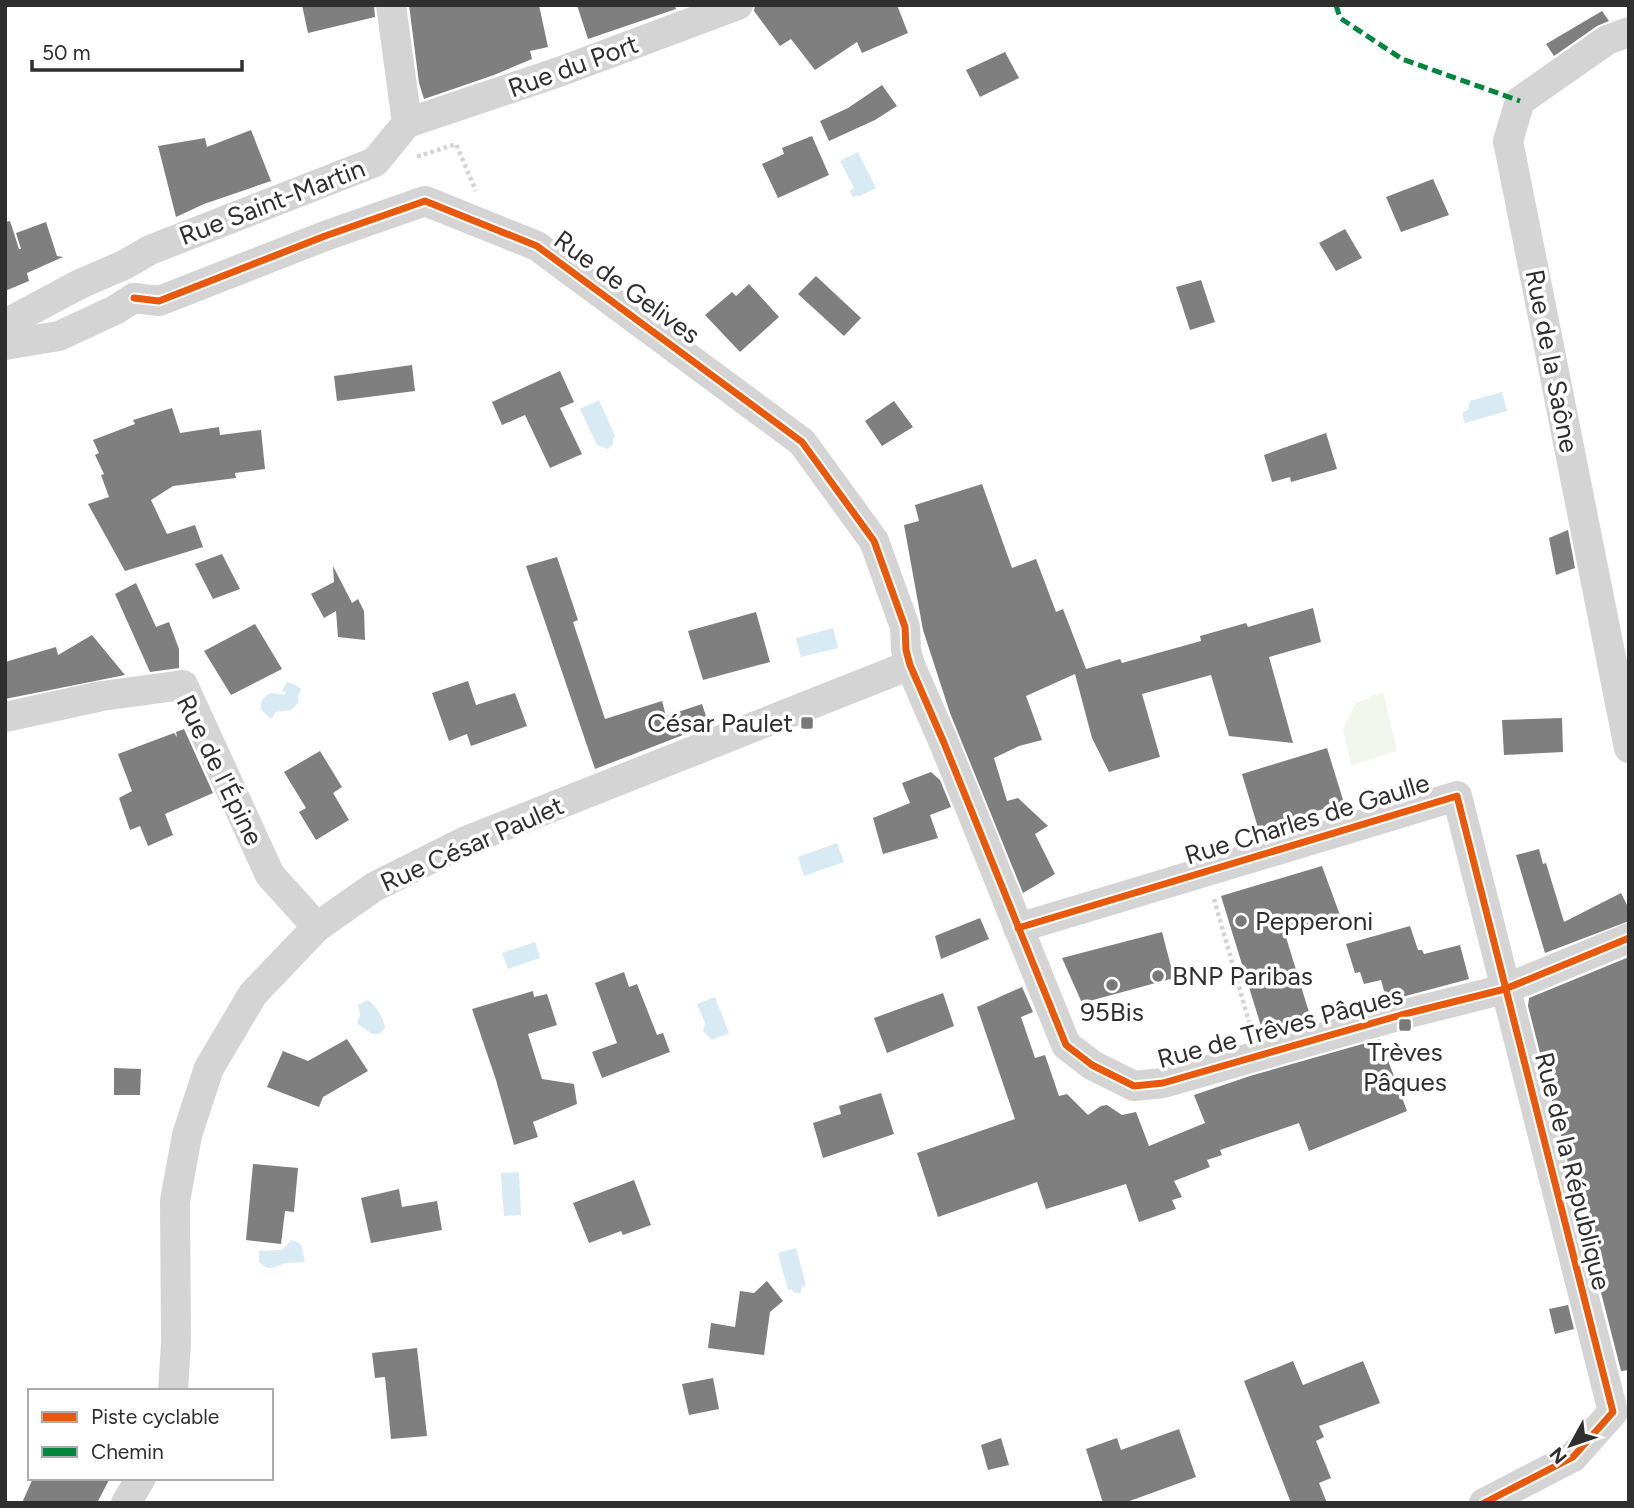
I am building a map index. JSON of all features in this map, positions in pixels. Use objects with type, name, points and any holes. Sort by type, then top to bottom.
[{"type":"street","points":[[391,5],[407,123]]},
{"type":"street","name":"Rue du Port","points":[[407,123],[559,72],[738,5]]},
{"type":"street","name":"Rue de la Saône","points":[[1629,32],[1607,40],[1520,101],[1508,141],[1629,748]]},
{"type":"street","name":"Rue Saint-Martin","points":[[5,324],[149,250],[375,162],[407,123]]},
{"type":"street","name":"Rue de Gelives","points":[[134,298],[159,301],[325,236],[425,201],[537,246],[802,442],[874,541],[905,626],[910,665]]},
{"type":"street","points":[[5,345],[60,336],[134,298],[126,284],[124,265]]},
{"type":"street","name":"Rue César Paulet","points":[[173,1389],[176,1343],[175,1201],[187,1135],[209,1068],[253,994],[317,927],[374,887],[466,841],[910,665]]},
{"type":"street","name":"Rue de Trêves Pâques","points":[[910,665],[1066,1045],[1092,1065],[1134,1086],[1163,1083],[1401,1015],[1505,989],[1629,938]]},
{"type":"street","name":"Rue de l'Épine","points":[[5,717],[102,696],[183,685],[270,875],[317,927]]},
{"type":"street","name":"Rue Charles de Gaulle","points":[[1018,928],[1457,796],[1505,989]]},
{"type":"street","name":"Rue de la République","points":[[1484,1503],[1573,1457],[1621,1423],[1505,989]]},
{"type":"street","points":[[127,1503],[140,1480]]},
{"type":"path","points":[[419,156],[456,144],[491,227]]},
{"type":"path","points":[[1218,914],[1254,1041]]},
{"type":"shaded area","points":[[858,152],[876,188],[853,197],[850,191],[854,188],[840,161]]},
{"type":"shaded area","points":[[1502,392],[1507,411],[1465,423],[1462,413],[1468,410],[1470,401]]},
{"type":"shaded area","points":[[599,400],[615,436],[608,449],[597,445],[580,409]]},
{"type":"shaded area","points":[[833,628],[838,648],[801,657],[796,638]]},
{"type":"shaded area","points":[[287,682],[301,689],[299,702],[291,710],[276,712],[271,719],[261,710],[262,701],[271,693],[285,695],[286,692],[282,691]]},
{"type":"shaded area","points":[[1383,692],[1397,751],[1351,765],[1343,730],[1356,703]]},
{"type":"shaded area","points":[[837,843],[844,862],[804,876],[798,857]]},
{"type":"shaded area","points":[[535,942],[540,958],[508,969],[502,953]]},
{"type":"shaded area","points":[[715,997],[729,1033],[712,1040],[703,1031],[705,1023],[697,1004]]},
{"type":"shaded area","points":[[367,1000],[383,1020],[385,1028],[379,1034],[372,1034],[357,1023],[360,1015],[358,1005]]},
{"type":"shaded area","points":[[519,1172],[521,1215],[504,1216],[501,1173]]},
{"type":"shaded area","points":[[291,1240],[301,1244],[305,1262],[269,1268],[259,1262],[259,1251],[282,1250]]},
{"type":"shaded area","points":[[796,1248],[806,1285],[800,1293],[788,1290],[778,1253]]},
{"type":"building","points":[[302,5],[374,5],[375,17],[308,33]]},
{"type":"building","points":[[409,5],[539,5],[548,47],[530,51],[532,59],[494,75],[424,99],[419,83]]},
{"type":"building","points":[[577,5],[675,5],[676,9],[588,39]]},
{"type":"building","points":[[755,5],[897,5],[908,33],[862,53],[857,42],[815,70],[791,39],[780,46],[754,11]]},
{"type":"building","points":[[1602,11],[1609,21],[1597,26],[1554,56],[1546,44]]},
{"type":"building","points":[[1005,52],[1019,78],[980,97],[966,70]]},
{"type":"building","points":[[882,85],[897,106],[875,120],[829,141],[820,121],[848,108]]},
{"type":"building","points":[[251,130],[271,181],[204,204],[176,217],[158,146],[205,138],[207,147]]},
{"type":"building","points":[[812,136],[829,175],[778,198],[762,164],[784,154],[782,148]]},
{"type":"building","points":[[1433,179],[1449,215],[1401,232],[1386,197]]},
{"type":"building","points":[[10,221],[19,249],[16,233],[46,222],[57,256],[63,257],[27,273],[29,281],[5,291],[5,222]]},
{"type":"building","points":[[1345,229],[1362,258],[1336,271],[1319,243]]},
{"type":"building","points":[[816,276],[861,318],[844,336],[798,294]]},
{"type":"building","points":[[1201,280],[1215,322],[1190,330],[1176,287]]},
{"type":"building","points":[[749,284],[779,317],[740,352],[705,315],[732,292],[736,296]]},
{"type":"building","points":[[412,365],[415,391],[337,401],[334,376]]},
{"type":"building","points":[[560,371],[574,402],[560,408],[582,454],[550,468],[525,415],[502,425],[492,402]]},
{"type":"building","points":[[894,401],[913,427],[882,446],[865,421]]},
{"type":"building","points":[[172,408],[180,433],[219,427],[220,435],[261,430],[265,469],[235,473],[236,478],[173,486],[151,500],[167,534],[195,525],[203,547],[125,571],[88,504],[109,497],[101,475],[104,474],[95,455],[99,453],[93,440],[135,424],[133,420]]},
{"type":"building","points":[[1326,433],[1337,469],[1291,482],[1290,477],[1272,482],[1264,455]]},
{"type":"building","points":[[982,484],[1012,568],[1036,559],[1056,612],[1063,609],[1086,669],[1120,659],[1122,663],[1201,641],[1200,636],[1246,623],[1248,627],[1313,608],[1321,642],[1269,657],[1293,743],[1229,736],[1211,675],[1142,694],[1160,757],[1109,772],[1092,738],[1075,674],[1026,696],[1042,740],[1019,746],[994,758],[1007,801],[1018,798],[1048,826],[1035,834],[1055,874],[1023,893],[950,713],[923,630],[904,525],[919,521],[915,505]]},
{"type":"building","points":[[1568,530],[1575,568],[1556,575],[1549,538]]},
{"type":"building","points":[[222,554],[240,589],[213,599],[195,564]]},
{"type":"building","points":[[557,557],[578,620],[573,622],[605,719],[662,701],[666,716],[702,704],[709,725],[595,769],[526,566]]},
{"type":"building","points":[[333,566],[352,603],[358,599],[364,611],[365,640],[338,637],[336,611],[324,618],[311,594],[334,582]]},
{"type":"building","points":[[136,583],[156,627],[169,622],[179,649],[179,668],[150,672],[115,594]]},
{"type":"building","points":[[756,612],[770,662],[703,680],[688,631]]},
{"type":"building","points":[[255,624],[282,669],[231,695],[204,651]]},
{"type":"building","points":[[92,635],[125,675],[5,699],[5,662],[56,647],[58,655]]},
{"type":"building","points":[[468,681],[476,705],[515,693],[527,726],[471,746],[467,734],[449,741],[432,693]]},
{"type":"building","points":[[1562,718],[1563,752],[1504,755],[1502,720]]},
{"type":"building","points":[[184,729],[213,793],[165,814],[173,835],[148,846],[140,826],[130,830],[119,798],[132,791],[118,754],[174,733],[177,737],[176,732]]},
{"type":"building","points":[[1327,748],[1344,803],[1258,828],[1242,774]]},
{"type":"building","points":[[320,751],[342,787],[333,793],[349,820],[316,840],[299,812],[306,808],[284,772]]},
{"type":"building","points":[[931,772],[940,780],[951,807],[930,815],[938,838],[883,854],[873,818],[910,803],[902,783]]},
{"type":"building","points":[[1539,849],[1564,922],[1621,893],[1629,909],[1629,921],[1545,953],[1516,855]]},
{"type":"building","points":[[1322,866],[1341,918],[1285,934],[1312,1022],[1264,1036],[1221,896]]},
{"type":"building","points":[[980,918],[989,939],[941,959],[935,936]]},
{"type":"building","points":[[1410,926],[1418,950],[1422,950],[1424,954],[1460,945],[1469,979],[1387,1001],[1381,980],[1364,984],[1360,972],[1355,973],[1346,944]]},
{"type":"building","points":[[1162,932],[1174,978],[1082,1003],[1062,958]]},
{"type":"building","points":[[1629,957],[1629,1370],[1621,1371],[1528,1006],[1529,998]]},
{"type":"building","points":[[624,972],[629,987],[637,984],[657,1035],[663,1033],[670,1052],[602,1078],[592,1052],[617,1043],[595,983]]},
{"type":"building","points":[[1022,987],[1033,1012],[1021,1017],[1035,1058],[1045,1055],[1059,1096],[1067,1094],[1088,1115],[1107,1105],[1122,1115],[1136,1112],[1149,1146],[1205,1123],[1194,1095],[1380,1039],[1407,1111],[1309,1151],[1299,1123],[1220,1150],[1222,1155],[1207,1160],[1210,1167],[1174,1181],[1182,1197],[1172,1200],[1176,1209],[1139,1222],[1126,1184],[1046,1209],[1037,1182],[938,1217],[917,1153],[1015,1119],[977,1007]]},
{"type":"building","points":[[533,991],[534,997],[547,994],[557,1025],[528,1034],[542,1079],[574,1084],[577,1104],[533,1122],[538,1137],[514,1145],[472,1009]]},
{"type":"building","points":[[943,993],[954,1026],[887,1053],[874,1018]]},
{"type":"building","points":[[347,1039],[368,1071],[323,1097],[319,1107],[267,1087],[283,1051],[308,1061]]},
{"type":"building","points":[[114,1068],[141,1069],[140,1095],[114,1095]]},
{"type":"building","points":[[881,1093],[894,1134],[823,1158],[813,1123],[841,1114],[839,1106]]},
{"type":"building","points":[[253,1164],[298,1168],[294,1212],[285,1211],[281,1244],[246,1240]]},
{"type":"building","points":[[634,1180],[651,1225],[623,1235],[621,1231],[589,1243],[573,1203]]},
{"type":"building","points":[[399,1189],[402,1207],[437,1201],[442,1230],[371,1243],[361,1198]]},
{"type":"building","points":[[767,1281],[783,1301],[770,1312],[764,1355],[708,1348],[711,1323],[735,1327],[740,1291],[754,1293]]},
{"type":"building","points":[[1568,1305],[1574,1329],[1555,1334],[1549,1309]]},
{"type":"building","points":[[417,1348],[427,1436],[391,1439],[385,1377],[375,1378],[372,1353]]},
{"type":"building","points":[[1293,1361],[1303,1385],[1363,1361],[1380,1403],[1319,1426],[1324,1437],[1316,1441],[1331,1478],[1319,1483],[1327,1503],[1291,1503],[1244,1381]]},
{"type":"building","points":[[713,1378],[719,1409],[689,1415],[682,1384]]},
{"type":"building","points":[[1179,1429],[1196,1477],[1124,1503],[1103,1503],[1086,1449],[1117,1438],[1121,1450]]},
{"type":"building","points":[[1001,1438],[1009,1465],[988,1470],[981,1445]]},
{"type":"building","points":[[32,1480],[109,1480],[97,1503],[22,1503]]},
{"type":"marked path","points":[[1336,5],[1340,18],[1402,59],[1520,101]]},
{"type":"cycle path","points":[[134,298],[159,301],[325,236],[425,201],[537,246],[802,442],[874,541],[905,627],[910,665],[1066,1045],[1092,1065],[1134,1086],[1163,1083],[1401,1015],[1505,989],[1629,938]]},
{"type":"cycle path","points":[[1018,928],[1457,796],[1613,1412],[1573,1457],[1484,1503]]},
{"type":"place","name":"César Paulet","points":[[807,723]]},
{"type":"place","name":"Pepperoni","points":[[1241,921]]},
{"type":"place","name":"BNP Paribas","points":[[1158,976]]},
{"type":"place","name":"95Bis","points":[[1112,985]]},
{"type":"place","name":"Trèves Pâques","points":[[1405,1025]]}]
